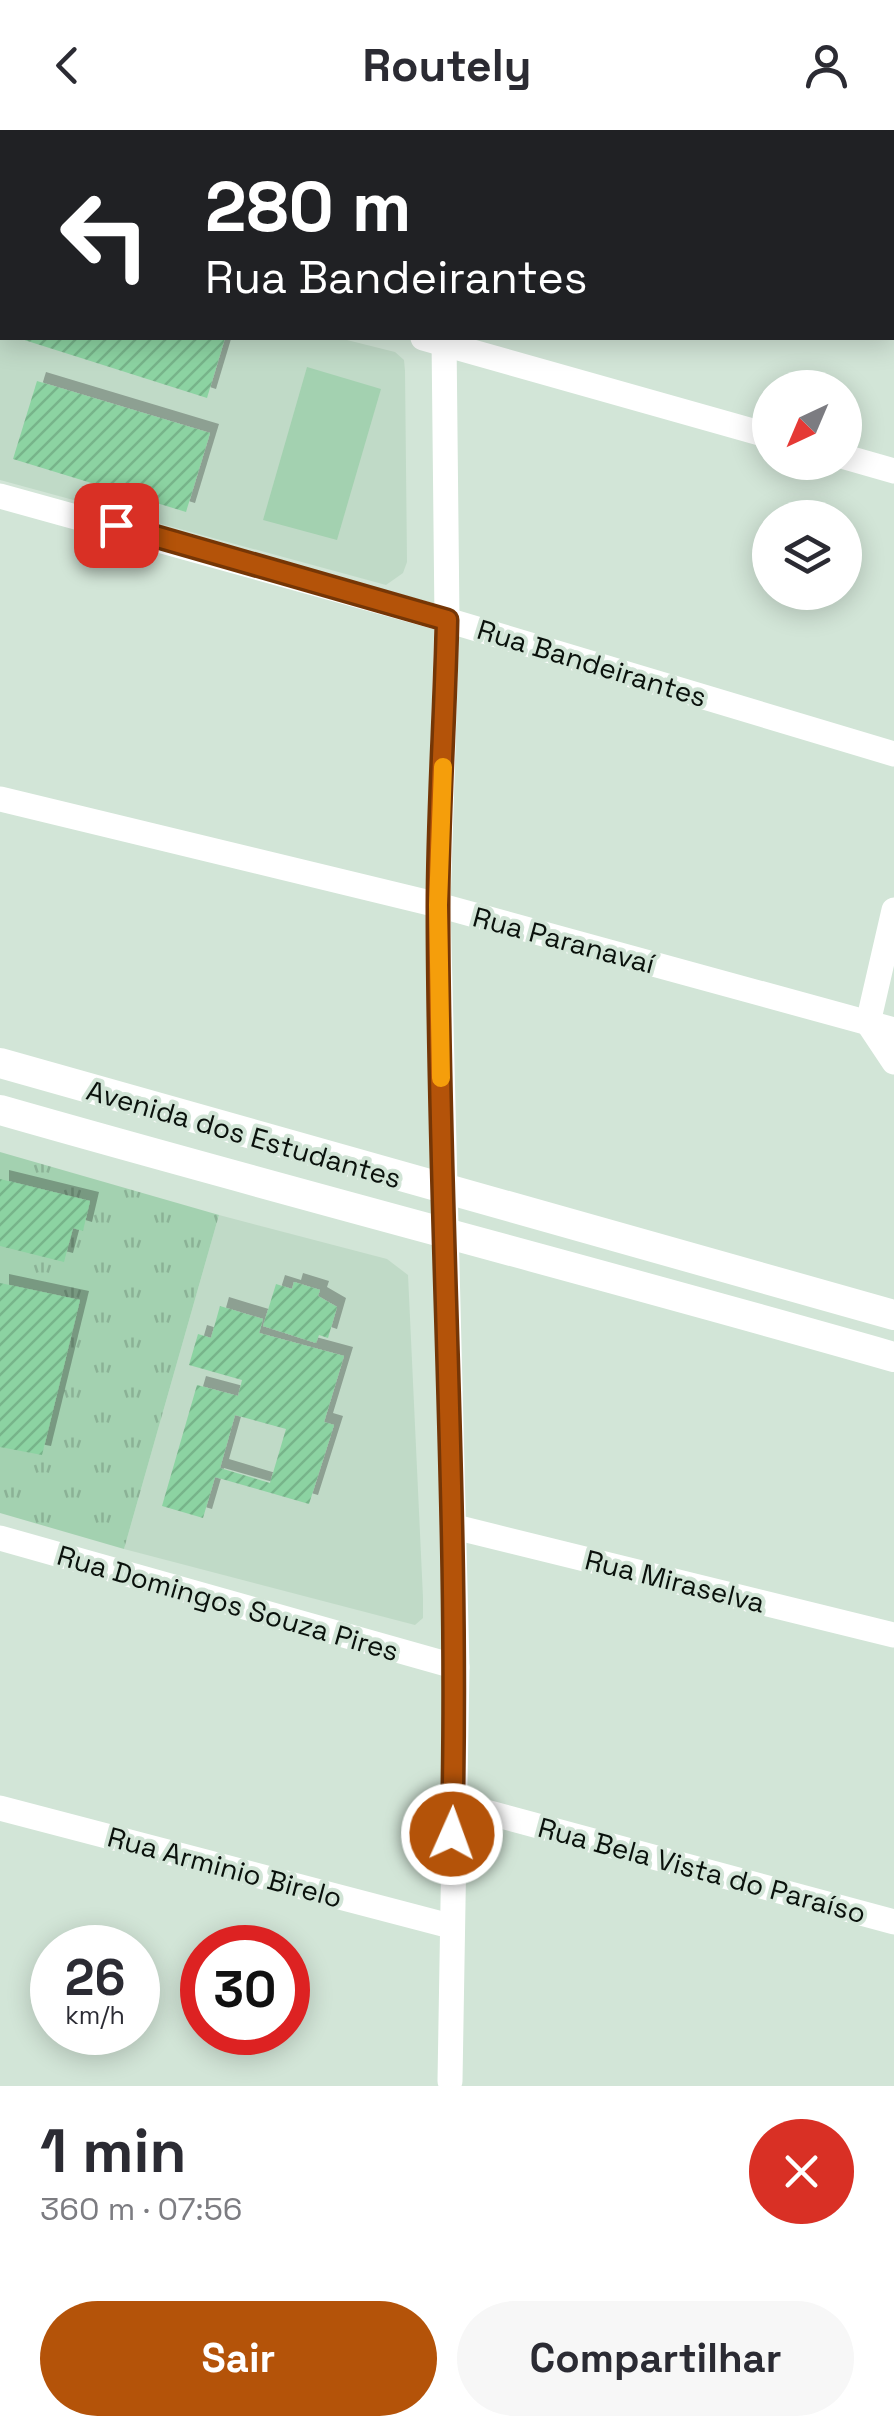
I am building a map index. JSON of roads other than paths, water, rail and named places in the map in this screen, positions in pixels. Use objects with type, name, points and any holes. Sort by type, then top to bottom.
[{"type":"street","points":[[453,2084],[450,1926],[455,1527],[442,1192],[438,905],[447,620],[437,340],[752,431]]},
{"type":"street","points":[[862,462],[894,471]]},
{"type":"street","name":"Rua Bandeirantes","points":[[0,496],[447,620],[894,754]]},
{"type":"street","name":"Rua Paranavaí","points":[[0,799],[438,905],[894,1030]]},
{"type":"street","points":[[894,910],[868,1022],[894,1062]]},
{"type":"street","name":"Avenida dos Estudantes","points":[[0,1063],[442,1192],[894,1316]]},
{"type":"street","name":"Avenida dos Estudantes","points":[[0,1110],[894,1357]]},
{"type":"street","points":[[223,1174],[235,1132]]},
{"type":"street","name":"Rua Miraselva","points":[[455,1527],[894,1635]]},
{"type":"street","name":"Rua Domingos Souza Pires","points":[[0,1538],[456,1668]]},
{"type":"street","name":"Rua Bela Vista do Paraíso","points":[[453,1803],[894,1922]]},
{"type":"street","name":"Rua Arminio Birelo","points":[[0,1808],[450,1926]]}]
